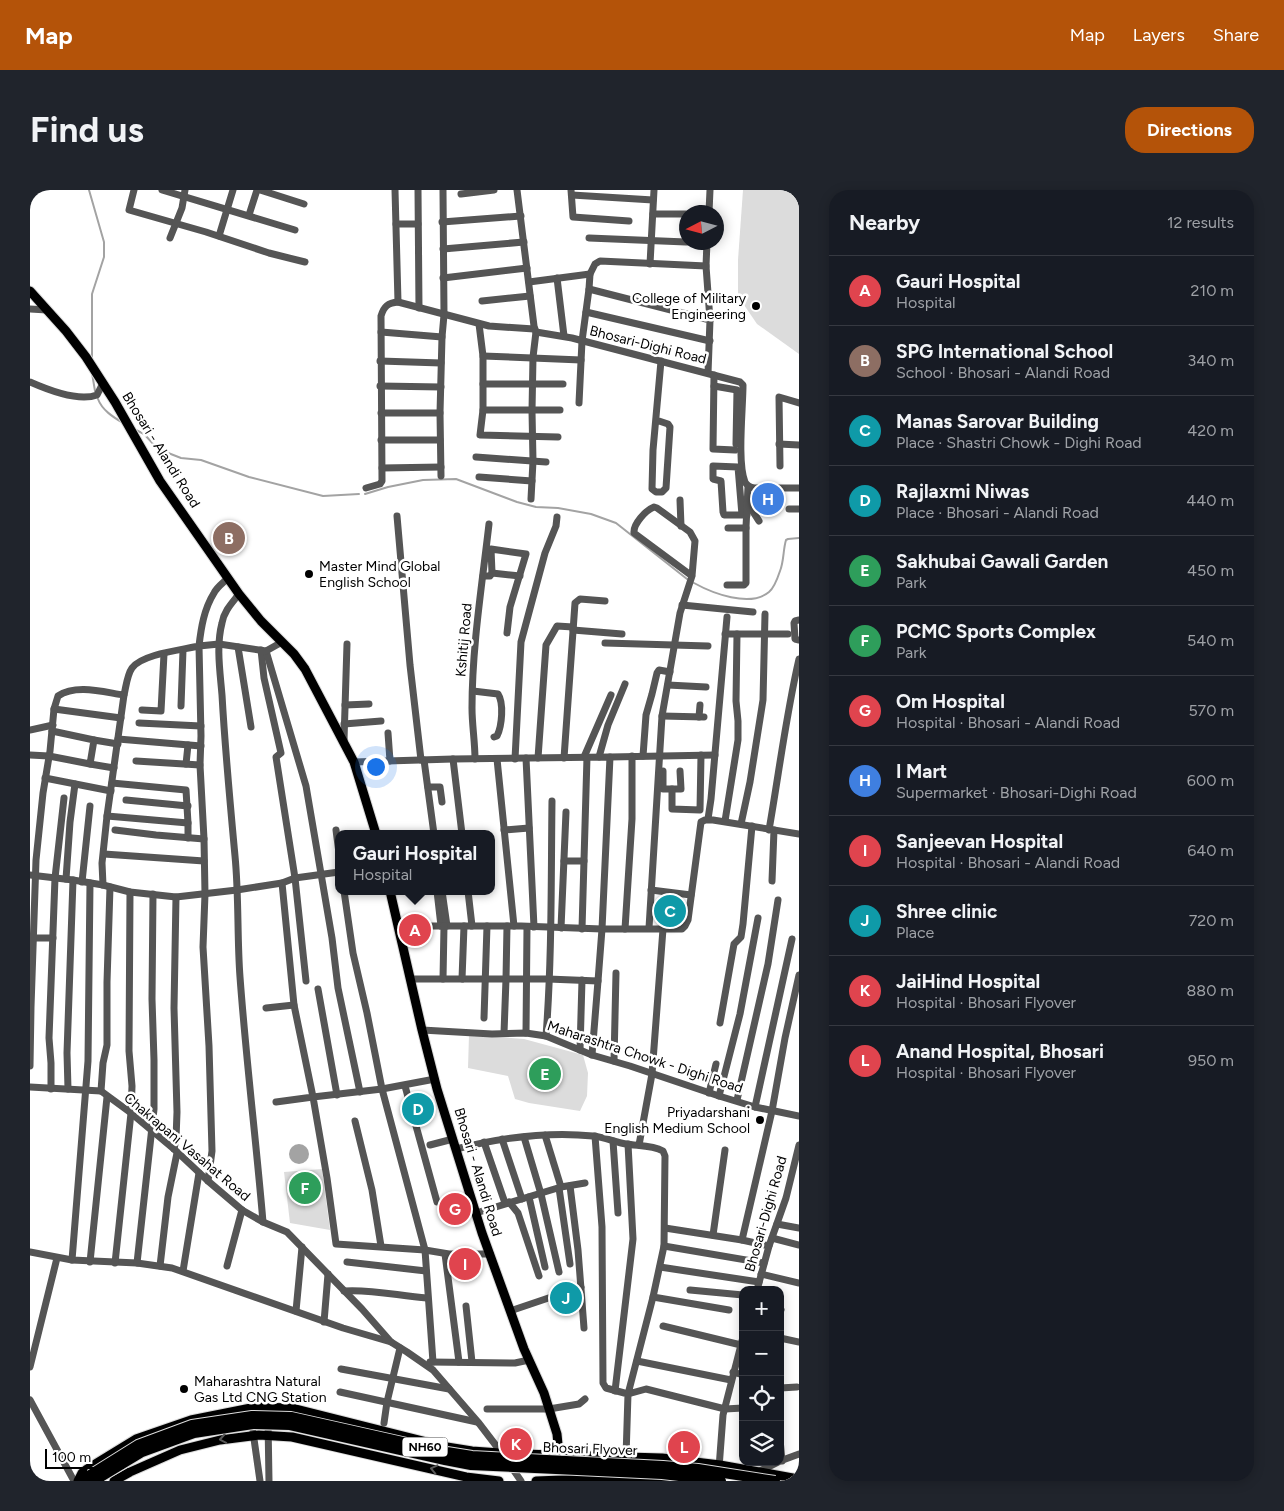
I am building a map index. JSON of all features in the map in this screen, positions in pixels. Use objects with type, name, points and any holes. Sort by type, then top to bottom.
[{"type":"highway","name":"Bhosari Flyover","points":[[92,1478],[138,1444],[192,1425],[252,1416],[291,1417],[472,1456],[662,1466],[698,1469],[775,1481]]},
{"type":"highway","name":"Bhosari Flyover","points":[[92,1478],[142,1452],[185,1436],[253,1424],[290,1425],[471,1465],[662,1474],[720,1481]]},
{"type":"highway","name":"NH60","points":[[79,1481],[92,1478]]},
{"type":"main road","name":"Bhosari - Alandi Road","points":[[30,291],[86,357],[160,481],[239,594],[305,669],[354,762],[375,830]]},
{"type":"main road","name":"Bhosari - Alandi Road","points":[[391,895],[422,1030],[456,1149],[510,1311],[558,1434],[559,1455]]},
{"type":"main road","points":[[79,1481],[82,1473],[87,1469],[136,1439],[191,1420],[268,1406],[292,1408],[382,1427],[447,1446],[472,1451],[650,1458],[720,1465],[799,1479]]},
{"type":"main road","points":[[375,1456],[382,1427]]},
{"type":"main road","points":[[114,1481],[180,1450],[220,1440],[254,1436],[292,1437],[466,1476],[499,1481]]},
{"type":"main road","points":[[536,1481],[613,1478],[669,1481]]},
{"type":"street","points":[[134,190],[129,210],[219,236],[269,253],[305,262]]},
{"type":"street","points":[[162,190],[185,193],[227,209],[295,230]]},
{"type":"street","points":[[219,236],[232,190]]},
{"type":"street","points":[[249,215],[259,190],[304,204]]},
{"type":"street","points":[[366,488],[381,482],[381,316],[386,305],[398,302],[395,190]]},
{"type":"street","points":[[418,190],[419,308]]},
{"type":"street","points":[[441,476],[440,387],[444,315],[443,190]]},
{"type":"street","points":[[461,194],[494,190]]},
{"type":"street","points":[[518,190],[535,330],[532,384],[533,461],[531,499]]},
{"type":"street","points":[[650,264],[654,190]]},
{"type":"street","points":[[709,205],[710,190]]},
{"type":"street","points":[[629,221],[573,217],[571,192],[653,200]]},
{"type":"street","points":[[170,238],[185,193]]},
{"type":"street","points":[[653,214],[679,214]]},
{"type":"street","points":[[442,222],[521,216]]},
{"type":"street","points":[[396,224],[418,224]]},
{"type":"street","points":[[589,238],[679,242]]},
{"type":"street","points":[[443,249],[524,242]]},
{"type":"street","points":[[707,250],[711,374],[714,386],[713,449],[736,447],[737,390],[714,386]]},
{"type":"street","points":[[579,403],[582,341],[590,274],[595,264],[600,261],[706,266]]},
{"type":"street","points":[[444,278],[527,268]]},
{"type":"street","points":[[529,282],[590,274]]},
{"type":"street","points":[[557,278],[564,336]]},
{"type":"street","points":[[589,289],[710,320]]},
{"type":"street","points":[[482,301],[530,296]]},
{"type":"street","name":"Bhosari-Dighi Road","points":[[398,302],[479,324],[535,330],[564,336],[740,382],[743,385],[742,463],[748,487]]},
{"type":"street","points":[[30,308],[47,310]]},
{"type":"street","points":[[586,312],[710,341]]},
{"type":"street","points":[[479,324],[483,356],[483,410],[480,435],[558,437]]},
{"type":"street","points":[[381,332],[442,337]]},
{"type":"street","points":[[483,356],[581,360]]},
{"type":"street","points":[[656,420],[670,425],[666,488],[662,492],[656,492],[652,489],[653,450],[661,361]]},
{"type":"street","points":[[380,362],[441,363]]},
{"type":"street","points":[[30,382],[47,390],[88,398],[97,395],[103,383]]},
{"type":"street","points":[[483,384],[562,384]]},
{"type":"street","points":[[380,386],[440,387]]},
{"type":"street","points":[[780,466],[780,397],[799,403]]},
{"type":"street","points":[[483,410],[560,410]]},
{"type":"street","points":[[381,413],[440,413]]},
{"type":"street","points":[[381,440],[440,440]]},
{"type":"street","points":[[779,444],[799,445]]},
{"type":"street","points":[[476,458],[546,462]]},
{"type":"street","points":[[382,468],[441,466]]},
{"type":"street","points":[[727,586],[744,585],[746,583],[745,515],[738,467],[713,466],[713,479],[721,481],[723,512],[726,515],[745,515]]},
{"type":"street","points":[[479,477],[532,481]]},
{"type":"street","points":[[745,515],[748,487],[799,488]]},
{"type":"street","points":[[759,521],[752,510],[750,494],[762,492],[763,488]]},
{"type":"street","points":[[680,500],[681,526]]},
{"type":"street","points":[[680,771],[681,789],[663,790],[662,716],[682,605],[692,576],[695,541],[690,532],[654,507],[649,508],[634,527],[634,533],[692,576]]},
{"type":"street","points":[[788,508],[799,509]]},
{"type":"street","points":[[397,516],[410,665],[433,830]]},
{"type":"street","points":[[515,759],[520,642],[545,553],[556,526],[557,517]]},
{"type":"street","name":"Kshitij Road","points":[[475,758],[472,691],[489,524]]},
{"type":"street","points":[[728,528],[746,528]]},
{"type":"street","points":[[492,573],[491,551],[494,549],[526,554],[510,607],[507,633]]},
{"type":"street","points":[[483,576],[490,576],[492,573],[520,576]]},
{"type":"street","points":[[208,1182],[212,1150],[209,1046],[203,947],[205,894],[200,765],[199,646],[202,624],[208,608],[215,592],[228,578]]},
{"type":"street","points":[[239,594],[226,610],[219,644],[226,759],[238,890],[237,942],[263,1222]]},
{"type":"street","points":[[564,758],[575,603],[580,599],[606,601]]},
{"type":"street","points":[[682,605],[753,612]]},
{"type":"street","points":[[741,824],[750,782],[763,700],[765,614]]},
{"type":"street","points":[[708,819],[727,617]]},
{"type":"street","points":[[799,620],[794,623],[795,639],[799,640]]},
{"type":"street","points":[[538,758],[546,645],[557,626],[622,634]]},
{"type":"street","points":[[725,634],[788,634]]},
{"type":"street","points":[[725,821],[738,740],[736,702],[737,634]]},
{"type":"street","points":[[30,1087],[101,1091],[107,1045],[104,854],[107,816],[124,695],[132,669],[138,662],[148,658],[199,646],[219,644],[264,651],[282,642]]},
{"type":"street","points":[[605,643],[708,646]]},
{"type":"street","points":[[344,740],[347,644]]},
{"type":"street","points":[[238,646],[251,728]]},
{"type":"street","points":[[180,706],[183,650]]},
{"type":"street","points":[[264,651],[306,786],[322,875],[338,988],[360,1092]]},
{"type":"street","points":[[264,651],[264,678],[281,753],[276,757],[295,878],[306,981]]},
{"type":"street","points":[[142,710],[161,711],[164,654]]},
{"type":"street","points":[[772,881],[771,830],[786,720],[799,659]]},
{"type":"street","points":[[643,756],[646,715],[657,673],[659,670],[670,672]]},
{"type":"street","points":[[599,757],[608,725],[625,684]]},
{"type":"street","points":[[668,685],[706,687]]},
{"type":"street","points":[[30,1066],[33,876],[54,709],[58,696],[64,693],[85,690],[124,695]]},
{"type":"street","points":[[472,691],[498,694],[500,696],[501,718],[499,733],[494,737]]},
{"type":"street","points":[[582,929],[585,757],[611,695]]},
{"type":"street","points":[[345,705],[369,704]]},
{"type":"street","points":[[662,716],[702,717],[700,705]]},
{"type":"street","points":[[54,709],[121,718]]},
{"type":"street","points":[[344,724],[381,721]]},
{"type":"street","points":[[139,723],[201,726]]},
{"type":"street","points":[[30,730],[52,728],[94,740],[201,746]]},
{"type":"street","points":[[388,733],[390,761]]},
{"type":"street","points":[[90,764],[94,740]]},
{"type":"street","points":[[186,764],[188,745]]},
{"type":"street","points":[[30,755],[49,756],[114,768]]},
{"type":"street","points":[[672,790],[672,809],[700,810],[701,755]]},
{"type":"street","points":[[354,762],[475,758],[715,755]]},
{"type":"street","points":[[625,929],[632,820],[632,756]]},
{"type":"street","points":[[649,928],[662,756]]},
{"type":"street","points":[[592,1055],[602,929],[610,757]]},
{"type":"street","points":[[497,758],[510,926],[504,1033]]},
{"type":"street","points":[[526,758],[530,927],[526,979],[526,1034]]},
{"type":"street","points":[[453,759],[462,830]]},
{"type":"street","points":[[136,761],[200,765]]},
{"type":"street","points":[[45,778],[76,784],[111,787],[186,790],[188,838]]},
{"type":"street","points":[[422,778],[429,830]]},
{"type":"street","points":[[68,1089],[69,830],[76,784]]},
{"type":"street","points":[[428,787],[440,787],[442,802]]},
{"type":"street","points":[[51,1088],[49,1038],[55,878],[64,798]]},
{"type":"street","points":[[126,800],[188,806]]},
{"type":"street","points":[[546,1036],[552,801]]},
{"type":"street","points":[[82,882],[90,806]]},
{"type":"street","points":[[561,928],[566,812]]},
{"type":"street","points":[[107,816],[188,823]]},
{"type":"street","points":[[398,926],[682,929],[686,926],[688,920],[701,822],[708,819],[725,821],[799,834]]},
{"type":"street","points":[[720,1023],[734,944],[741,937],[752,826]]},
{"type":"street","points":[[504,830],[529,828]]},
{"type":"street","points":[[115,830],[204,839]]},
{"type":"street","points":[[104,854],[204,861]]},
{"type":"street","points":[[564,861],[584,861]]},
{"type":"street","points":[[33,876],[90,883],[130,892],[176,898],[238,890],[282,883],[295,878],[335,873]]},
{"type":"street","points":[[72,1260],[84,1090],[88,1061],[90,883]]},
{"type":"street","points":[[282,883],[294,1005],[313,1097],[336,1244],[381,1246],[445,1254],[490,1254]]},
{"type":"street","points":[[651,890],[691,895]]},
{"type":"street","points":[[115,1263],[131,1113],[132,1086],[129,1051],[130,892]]},
{"type":"street","points":[[137,1263],[154,1109],[153,894]]},
{"type":"street","points":[[345,895],[353,953],[382,1089],[424,1250],[433,1362]]},
{"type":"street","points":[[438,895],[444,926]]},
{"type":"street","points":[[442,895],[443,979]]},
{"type":"street","points":[[462,979],[468,926],[468,895]]},
{"type":"street","points":[[160,1266],[176,1139],[174,1008],[176,898]]},
{"type":"street","points":[[737,1100],[768,964],[778,900]]},
{"type":"street","points":[[719,1096],[740,1014],[758,918]]},
{"type":"street","points":[[484,1018],[487,926]]},
{"type":"street","points":[[639,1145],[652,1074],[663,928]]},
{"type":"street","points":[[32,938],[53,938]]},
{"type":"street","points":[[754,1106],[792,939]]},
{"type":"street","points":[[614,1061],[616,973]]},
{"type":"street","points":[[742,1240],[772,1110],[799,975]]},
{"type":"street","points":[[410,979],[598,981]]},
{"type":"street","points":[[580,1050],[582,980]]},
{"type":"street","points":[[318,989],[338,1095]]},
{"type":"street","points":[[266,1008],[294,1005]]},
{"type":"street","name":"Maharashtra Chowk - Dighi Road","points":[[422,1030],[546,1036],[592,1055],[709,1093],[799,1116]]},
{"type":"street","points":[[709,1093],[716,1064]]},
{"type":"street","points":[[276,1102],[405,1086],[435,1079]]},
{"type":"street","points":[[405,1086],[437,1202]]},
{"type":"street","name":"Chakrapani Vasahat Road","points":[[101,1091],[131,1113],[242,1210],[263,1222],[287,1232],[362,1309],[391,1342],[433,1370],[478,1422],[502,1453],[520,1481]]},
{"type":"street","points":[[90,1262],[107,1096]]},
{"type":"street","points":[[355,1121],[372,1190],[381,1246]]},
{"type":"street","points":[[456,1149],[502,1139],[571,1134],[595,1136],[664,1152],[664,1246],[628,1394],[626,1457]]},
{"type":"street","points":[[545,1135],[560,1188],[570,1264]]},
{"type":"street","points":[[595,1136],[602,1227],[604,1383],[606,1388],[628,1394],[646,1389],[725,1409],[739,1408]]},
{"type":"street","points":[[524,1137],[540,1194],[558,1272]]},
{"type":"street","points":[[430,1146],[453,1139]]},
{"type":"street","points":[[502,1139],[526,1198],[545,1267]]},
{"type":"street","points":[[613,1140],[618,1213]]},
{"type":"street","points":[[484,1142],[507,1203],[518,1213],[539,1276]]},
{"type":"street","points":[[615,1391],[633,1239],[628,1144]]},
{"type":"street","name":"Bhosari-Dighi Road","points":[[758,1286],[776,1224],[796,1175],[799,1145]]},
{"type":"street","points":[[713,1235],[725,1150]]},
{"type":"street","points":[[183,1271],[199,1173]]},
{"type":"street","points":[[476,1213],[560,1188],[585,1183]]},
{"type":"street","points":[[570,1186],[578,1250],[584,1328]]},
{"type":"street","points":[[227,1266],[242,1210]]},
{"type":"street","points":[[776,1224],[799,1228]]},
{"type":"street","points":[[665,1228],[769,1246]]},
{"type":"street","points":[[772,1238],[799,1245]]},
{"type":"street","points":[[664,1246],[764,1263]]},
{"type":"street","points":[[296,1311],[302,1247]]},
{"type":"street","points":[[30,1252],[72,1260],[137,1263],[183,1271],[324,1322],[372,1338],[391,1342]]},
{"type":"street","points":[[445,1254],[459,1362]]},
{"type":"street","points":[[30,1367],[57,1258]]},
{"type":"street","points":[[347,1262],[426,1271]]},
{"type":"street","points":[[660,1267],[759,1282]]},
{"type":"street","points":[[324,1322],[328,1274]]},
{"type":"street","points":[[762,1274],[799,1283]]},
{"type":"street","points":[[510,1311],[581,1288]]},
{"type":"street","points":[[690,1290],[739,1295]]},
{"type":"street","points":[[344,1291],[376,1291],[427,1298]]},
{"type":"street","points":[[653,1297],[730,1310]]},
{"type":"street","points":[[466,1306],[472,1362]]},
{"type":"street","points":[[663,1326],[739,1345]]},
{"type":"street","points":[[784,1339],[799,1342]]},
{"type":"street","points":[[382,1427],[400,1348]]},
{"type":"street","points":[[720,1481],[723,1415],[739,1352]]},
{"type":"street","points":[[420,1361],[515,1363],[529,1360]]},
{"type":"street","points":[[637,1362],[731,1380]]},
{"type":"street","points":[[341,1369],[449,1389]]},
{"type":"street","points":[[733,1372],[739,1374]]},
{"type":"street","points":[[784,1388],[797,1387]]},
{"type":"street","points":[[340,1392],[478,1422]]},
{"type":"street","points":[[487,1409],[549,1409],[579,1404],[585,1399]]},
{"type":"street","points":[[30,1400],[74,1481]]},
{"type":"street","points":[[268,1406],[269,1481]]},
{"type":"street","points":[[251,1408],[260,1481]]},
{"type":"street","points":[[784,1460],[799,1454]]},
{"type":"street","points":[[650,1458],[652,1480]]},
{"type":"street","points":[[758,1472],[770,1466]]},
{"type":"shaded area","points":[[743,190],[799,190],[799,354],[757,324],[738,296],[738,260]]},
{"type":"shaded area","points":[[469,1035],[524,1039],[583,1055],[588,1073],[587,1096],[580,1111],[515,1099],[508,1076],[468,1068]]},
{"type":"shaded area","points":[[299,1144],[306,1147],[309,1154],[306,1161],[299,1164],[292,1161],[289,1154],[292,1147]]},
{"type":"shaded area","points":[[322,1169],[330,1230],[290,1223],[284,1172]]},
{"type":"waterway","points":[[89,190],[104,242],[104,257],[92,294],[92,359]]},
{"type":"waterway","points":[[92,373],[95,391]]},
{"type":"waterway","points":[[98,399],[105,410],[123,423]]},
{"type":"waterway","points":[[136,430],[144,434],[158,449],[181,458],[201,460],[249,477],[323,496],[359,494]]},
{"type":"waterway","points":[[365,494],[423,480],[456,479],[517,502],[536,507],[558,508],[591,514],[616,523],[687,579]]},
{"type":"waterway","points":[[694,583],[731,597],[742,599],[761,597],[771,590],[777,579],[786,540],[799,538]]},
{"type":"place","name":"College of Military Engineering","points":[[756,306]]},
{"type":"place","name":"I Mart","points":[[768,499]]},
{"type":"place","name":"SPG International School","points":[[229,538]]},
{"type":"place","name":"Master Mind Global English School","points":[[309,574]]},
{"type":"place","name":"Manas Sarovar Building","points":[[670,911]]},
{"type":"place","name":"Gauri Hospital","points":[[415,930]]},
{"type":"place","name":"Sakhubai Gawali Garden","points":[[545,1074]]},
{"type":"place","name":"Rajlaxmi Niwas","points":[[418,1109]]},
{"type":"place","name":"Priyadarshani English Medium School","points":[[760,1120]]},
{"type":"place","name":"PCMC Sports Complex","points":[[305,1188]]},
{"type":"place","name":"Om Hospital","points":[[455,1209]]},
{"type":"place","name":"Sanjeevan Hospital","points":[[465,1264]]},
{"type":"place","name":"Shree clinic","points":[[566,1298]]},
{"type":"place","name":"Maharashtra Natural Gas Ltd CNG Station","points":[[184,1389]]},
{"type":"place","name":"JaiHind Hospital","points":[[516,1444]]},
{"type":"place","name":"Anand Hospital, Bhosari","points":[[684,1447]]}]
